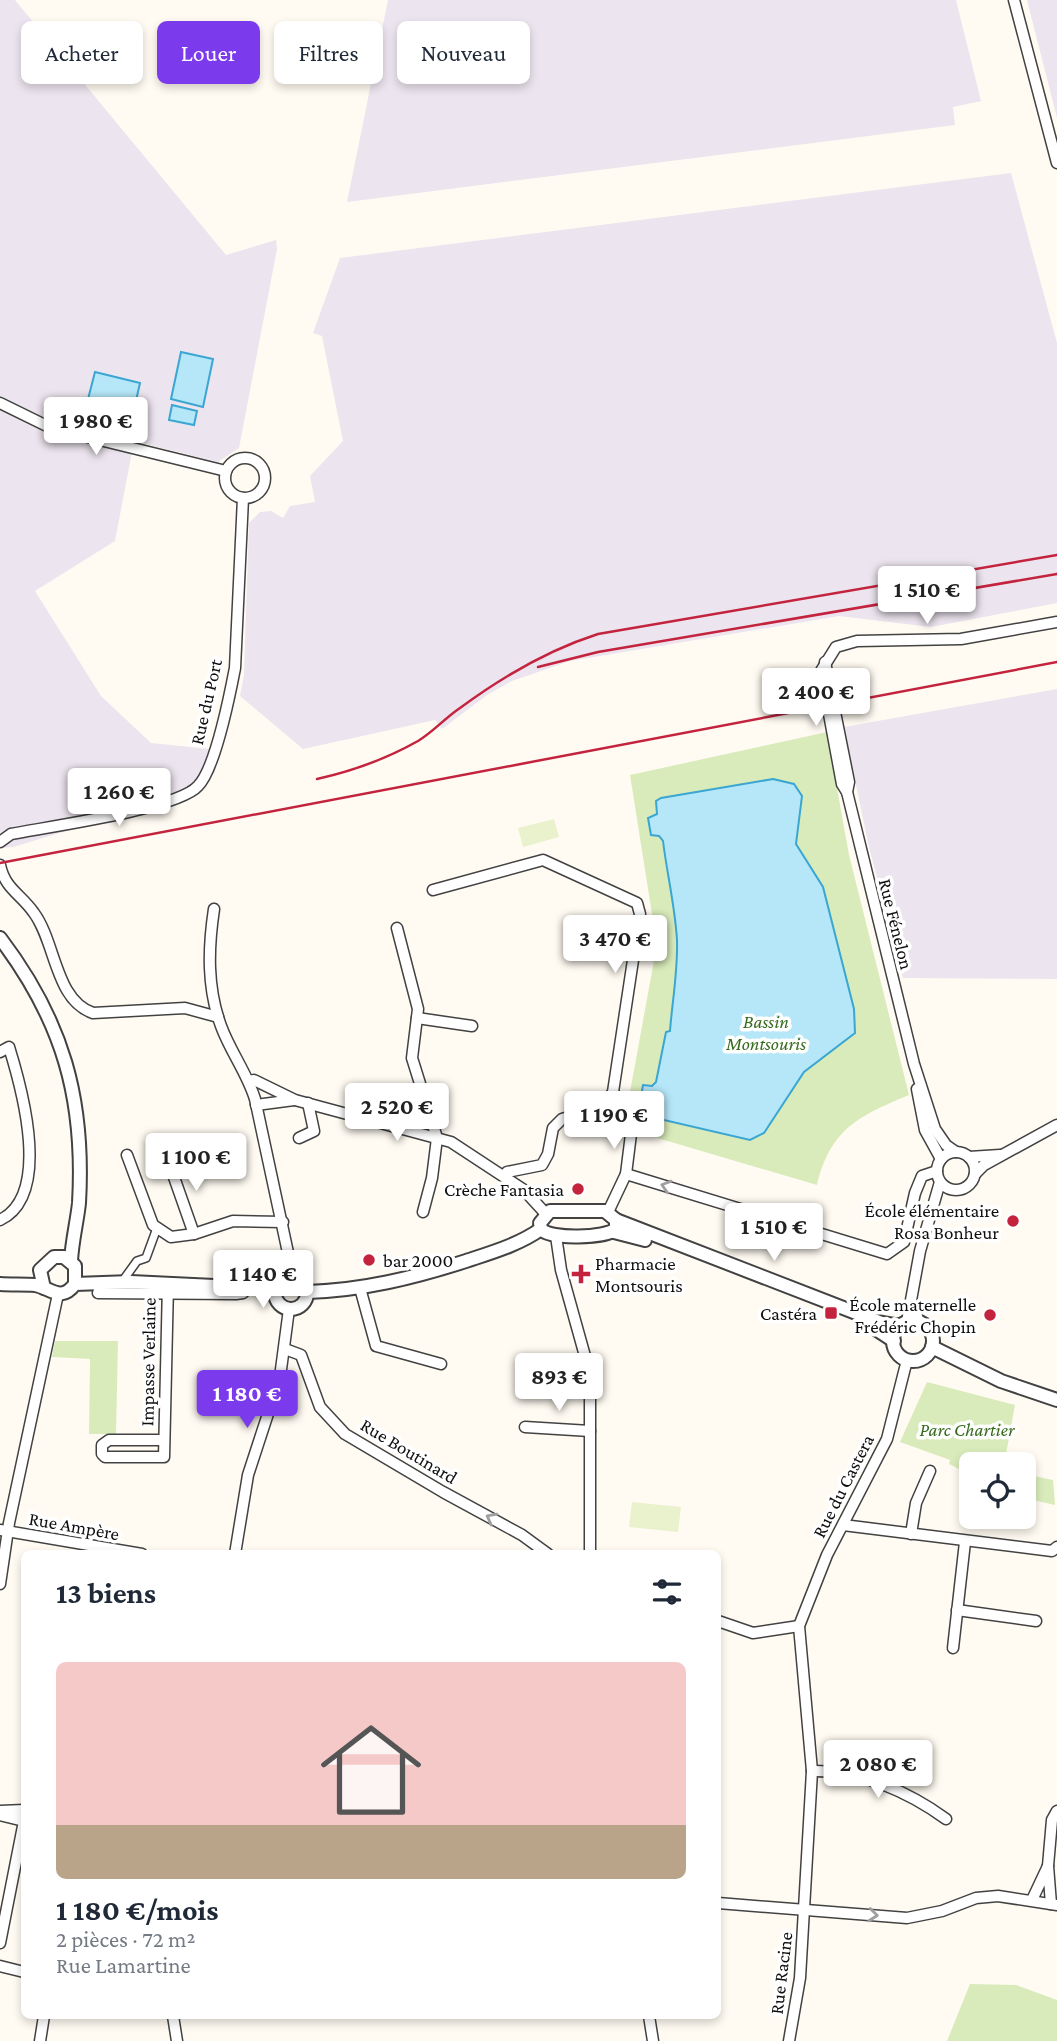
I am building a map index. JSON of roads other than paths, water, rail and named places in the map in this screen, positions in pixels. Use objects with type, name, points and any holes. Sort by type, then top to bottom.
[{"type":"street","points":[[1014,0],[1057,163]]},
{"type":"street","points":[[0,403],[51,428],[226,471]]},
{"type":"street","points":[[242,458],[260,465],[265,478],[261,491],[243,498],[228,489],[226,471],[242,458]]},
{"type":"street","name":"Rue du Port","points":[[0,842],[11,835],[171,801],[191,793],[201,784],[231,692],[235,668],[243,498]]},
{"type":"street","name":"Rue Fénelon","points":[[956,1152],[946,1145],[935,1129],[914,1064],[847,792],[849,782],[825,662],[836,647],[845,642],[947,641],[1057,622]]},
{"type":"street","points":[[432,890],[543,860],[637,903],[640,914],[613,1092],[602,1107],[562,1119],[552,1128],[548,1154],[541,1165],[507,1172],[504,1176]]},
{"type":"street","points":[[0,865],[3,877],[43,925],[67,990],[80,1008],[93,1013],[185,1008],[218,1017]]},
{"type":"street","points":[[214,909],[209,968],[218,1017],[249,1081],[257,1105],[260,1132],[283,1222],[293,1276]]},
{"type":"street","points":[[397,928],[418,1009],[412,1058],[437,1138],[432,1178],[422,1212]]},
{"type":"street","points":[[0,938],[39,995],[67,1064],[77,1103],[78,1184],[66,1259],[77,1272],[75,1284],[68,1292],[58,1294],[44,1288],[0,1284]]},
{"type":"street","points":[[417,1018],[472,1026]]},
{"type":"street","points":[[0,1220],[26,1191],[29,1148],[26,1101],[4,1050]]},
{"type":"street","name":"Rue Fénelon","points":[[914,1064],[923,1123],[941,1159]]},
{"type":"street","points":[[249,1081],[254,1080],[295,1100],[451,1142],[524,1190],[545,1214]]},
{"type":"street","points":[[613,1092],[632,1126],[626,1174],[613,1221]]},
{"type":"street","points":[[257,1105],[295,1100]]},
{"type":"street","points":[[299,1138],[314,1131],[308,1103]]},
{"type":"street","points":[[944,1185],[966,1188],[984,1165],[1057,1125]]},
{"type":"street","points":[[944,1185],[937,1171],[941,1159],[956,1152],[969,1157],[1000,1155],[1017,1149]]},
{"type":"street","points":[[128,1155],[153,1225],[170,1237],[194,1234],[233,1221],[283,1222]]},
{"type":"street","points":[[969,1157],[975,1174]]},
{"type":"street","points":[[169,1163],[194,1234]]},
{"type":"street","points":[[626,1174],[887,1254],[904,1242],[915,1193],[922,1176],[937,1171]]},
{"type":"street","points":[[894,1341],[909,1323],[920,1251],[934,1201],[944,1185]]},
{"type":"street","points":[[541,1229],[541,1217],[551,1211],[613,1221],[882,1323],[909,1323],[931,1331],[932,1347],[920,1360],[907,1360],[897,1353],[894,1341],[880,1330],[822,1304],[636,1237],[613,1221],[556,1236],[541,1229]]},
{"type":"street","points":[[86,1293],[127,1281],[136,1261],[146,1258],[158,1228]]},
{"type":"street","points":[[308,1292],[360,1288],[415,1278],[516,1244],[541,1229]]},
{"type":"street","points":[[556,1236],[557,1253],[590,1374],[590,1550]]},
{"type":"street","points":[[0,1284],[40,1270],[48,1259],[66,1259],[89,1275],[167,1289]]},
{"type":"street","points":[[40,1270],[44,1288]]},
{"type":"street","points":[[289,1309],[276,1300],[275,1289],[280,1281],[293,1276],[302,1280],[308,1292]]},
{"type":"street","points":[[75,1284],[100,1289],[249,1286],[275,1289]]},
{"type":"street","points":[[360,1288],[376,1346],[441,1364]]},
{"type":"street","name":"Impasse Verlaine","points":[[164,1440],[109,1440],[102,1445],[102,1454],[105,1457],[164,1457],[167,1289]]},
{"type":"street","points":[[289,1309],[302,1305],[308,1292]]},
{"type":"street","points":[[0,1584],[4,1531],[58,1294]]},
{"type":"street","points":[[236,1550],[248,1475],[280,1377],[289,1309]]},
{"type":"street","points":[[932,1347],[1002,1381],[1057,1400]]},
{"type":"street","name":"Rue Boutinard","points":[[285,1349],[301,1355],[320,1407],[345,1434],[522,1535],[543,1550]]},
{"type":"street","name":"Rue du Castera","points":[[799,1626],[827,1556],[887,1439],[907,1360]]},
{"type":"street","points":[[525,1427],[590,1431]]},
{"type":"street","points":[[911,1534],[916,1503],[930,1471]]},
{"type":"street","points":[[843,1525],[964,1542],[1052,1551],[1057,1547]]},
{"type":"street","name":"Rue Ampère","points":[[4,1531],[118,1550]]},
{"type":"street","points":[[953,1648],[964,1542]]},
{"type":"street","points":[[957,1611],[1036,1621]]},
{"type":"street","points":[[721,1622],[753,1633],[799,1626]]},
{"type":"street","name":"Rue Racine","points":[[789,2041],[800,1978],[812,1771],[799,1626]]},
{"type":"street","points":[[812,1771],[838,1773],[867,1780],[908,1795],[946,1819]]},
{"type":"street","points":[[0,1813],[21,1810]]},
{"type":"street","points":[[721,1903],[907,1918],[942,1911],[976,1898],[998,1896],[1054,1905],[1048,1866],[1052,1820],[1057,1811]]},
{"type":"street","points":[[0,1813],[21,1820]]},
{"type":"street","points":[[0,1943],[21,1836]]},
{"type":"street","points":[[1032,1900],[1034,1889],[1048,1866]]},
{"type":"street","points":[[0,1966],[21,1971]]},
{"type":"street","points":[[40,2041],[44,2019]]},
{"type":"street","points":[[173,2019],[177,2041]]},
{"type":"street","points":[[649,2019],[653,2041]]},
{"type":"water","points":[[181,352],[213,359],[203,407],[171,399]]},
{"type":"water","points":[[95,372],[140,383],[133,414],[87,403]]},
{"type":"water","points":[[172,405],[197,411],[194,425],[169,420]]},
{"type":"water","name":"Bassin Montsouris","points":[[773,779],[794,784],[802,796],[796,844],[823,887],[854,1009],[855,1033],[804,1072],[764,1133],[750,1140],[638,1114],[643,1085],[652,1086],[656,1082],[666,1032],[670,1031],[677,952],[675,915],[663,841],[659,836],[651,835],[648,818],[657,814],[656,801],[661,798]]},
{"type":"railway","points":[[317,779],[369,764],[406,747],[509,675],[543,656],[598,634],[1057,555]]},
{"type":"railway","points":[[538,667],[598,652],[1057,574]]},
{"type":"railway","points":[[0,863],[1057,662]]},
{"type":"place","name":"Crèche Fantasia","points":[[578,1189]]},
{"type":"place","name":"École élémentaire Rosa Bonheur","points":[[1013,1221]]},
{"type":"place","name":"bar 2000","points":[[369,1260]]},
{"type":"place","name":"Pharmacie Montsouris","points":[[581,1274]]},
{"type":"place","name":"Castéra","points":[[831,1313]]},
{"type":"place","name":"École maternelle Frédéric Chopin","points":[[990,1315]]},
{"type":"park label","name":"Parc Chartier","points":[[967,1429]]}]
